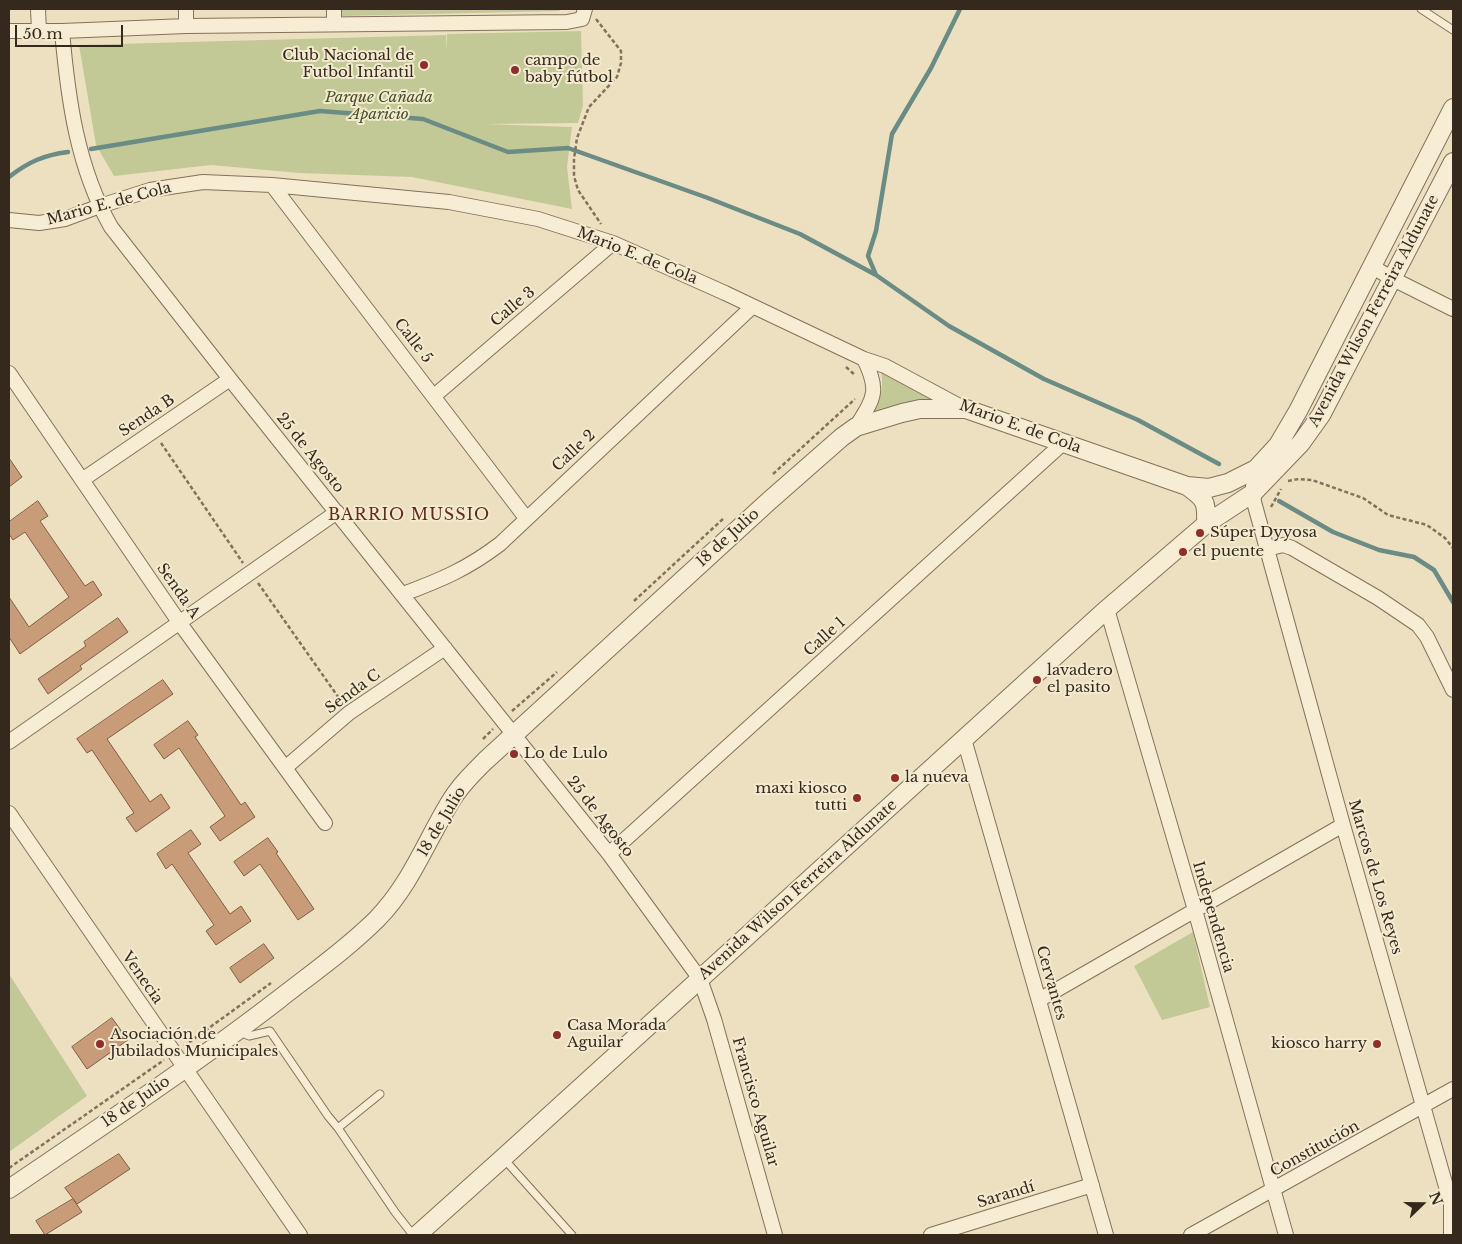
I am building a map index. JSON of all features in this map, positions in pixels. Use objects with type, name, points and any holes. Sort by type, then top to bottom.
[{"type":"street","points":[[38,9],[39,30]]},
{"type":"street","points":[[186,9],[186,26]]},
{"type":"street","points":[[334,9],[334,24]]},
{"type":"street","points":[[9,31],[334,24],[587,14]]},
{"type":"street","name":"25 de Agosto","points":[[62,31],[67,90],[78,146],[100,206],[112,227],[230,379],[609,854],[700,979]]},
{"type":"street","name":"Avenida Wilson Ferreira Aldunate","points":[[1187,486],[1209,488],[1228,483],[1256,468],[1278,445],[1298,411],[1453,108]]},
{"type":"street","name":"Avenida Wilson Ferreira Aldunate","points":[[415,1235],[503,1158],[1107,609],[1206,524],[1253,493],[1306,437],[1321,415],[1453,162]]},
{"type":"street","name":"Mario E. de Cola","points":[[9,220],[39,223],[65,219],[150,190],[203,182],[272,185],[449,202],[538,219],[613,243],[864,359],[885,366],[966,409],[1187,486],[1200,495],[1207,506],[1206,524]]},
{"type":"street","name":"Calle 5","points":[[272,185],[526,518]]},
{"type":"street","name":"Calle 3","points":[[434,396],[613,243]]},
{"type":"street","points":[[1371,266],[1453,309]]},
{"type":"street","name":"Calle 2","points":[[403,594],[442,580],[479,560],[500,544],[752,306]]},
{"type":"street","name":"18 de Julio","points":[[856,427],[870,404],[874,389],[872,375],[864,359]]},
{"type":"street","name":"Senda A","points":[[9,373],[179,622],[325,823]]},
{"type":"street","name":"Senda B","points":[[82,480],[230,379]]},
{"type":"street","name":"18 de Julio","points":[[9,1189],[238,1031],[356,938],[378,918],[408,881],[450,802],[461,786],[485,760],[842,437],[856,427],[902,412],[920,409],[966,409]]},
{"type":"street","name":"Calle 1","points":[[609,854],[1062,444]]},
{"type":"street","name":"Marcos de Los Reyes","points":[[1262,528],[1261,507],[1268,485],[1280,464]]},
{"type":"street","name":"Marcos de Los Reyes","points":[[1256,468],[1253,493],[1343,825],[1452,1204],[1451,1235]]},
{"type":"street","points":[[9,742],[337,512]]},
{"type":"street","points":[[1267,548],[1283,545],[1292,548],[1378,598],[1418,625],[1427,637],[1453,690]]},
{"type":"street","name":"Independencia","points":[[1107,609],[1286,1235]]},
{"type":"street","name":"Senda C","points":[[285,768],[349,713],[445,648]]},
{"type":"street","name":"Cervantes","points":[[964,739],[1106,1235]]},
{"type":"street","name":"Venecia","points":[[9,814],[300,1235]]},
{"type":"street","points":[[1039,1000],[1343,825]]},
{"type":"street","name":"Francisco Aguilar","points":[[700,979],[714,1019],[775,1235]]},
{"type":"street","name":"Constitución","points":[[1191,1235],[1453,1089]]},
{"type":"street","name":"Sarandí","points":[[931,1235],[1092,1185]]},
{"type":"lane","points":[[1421,9],[1453,30]]},
{"type":"lane","points":[[238,1031],[249,1036],[270,1031],[395,1212],[415,1235]]},
{"type":"lane","points":[[338,1128],[380,1094]]},
{"type":"lane","points":[[503,1158],[572,1235]]},
{"type":"path","points":[[587,14],[621,51],[617,77],[589,107],[577,138],[574,176],[578,190],[613,243]]},
{"type":"path","points":[[1270,507],[1282,487],[1289,480],[1312,480],[1363,498],[1388,515],[1427,525],[1445,538],[1453,548]]},
{"type":"green space","points":[[342,9],[558,9],[560,11],[342,16]]},
{"type":"green space","name":"Parque Cañada Aparicio","points":[[581,31],[583,106],[578,123],[485,124],[572,127],[567,167],[572,209],[412,177],[299,173],[211,165],[114,176],[96,145],[79,45],[446,35],[447,51],[447,34]]},
{"type":"green space","points":[[881,371],[950,404],[871,415],[881,394]]},
{"type":"green space","points":[[1193,932],[1210,1007],[1162,1020],[1134,966]]},
{"type":"green space","points":[[9,974],[87,1096],[9,1152]]},
{"type":"building","points":[[9,458],[22,477],[9,487]]},
{"type":"building","points":[[38,501],[48,516],[40,521],[85,586],[93,581],[102,595],[20,654],[9,637],[9,597],[29,627],[69,597],[25,532],[13,540],[9,534],[9,522]]},
{"type":"building","points":[[118,618],[128,632],[80,666],[82,669],[48,694],[38,679],[86,646],[84,642]]},
{"type":"building","points":[[163,680],[173,694],[107,739],[150,802],[161,794],[170,808],[136,832],[126,818],[134,813],[92,750],[87,753],[77,739]]},
{"type":"building","points":[[188,721],[198,735],[195,737],[241,805],[245,802],[255,817],[220,841],[210,827],[225,816],[179,748],[164,759],[154,745]]},
{"type":"building","points":[[191,830],[201,844],[188,853],[230,914],[241,906],[251,921],[216,945],[206,931],[214,925],[172,864],[166,869],[157,854]]},
{"type":"building","points":[[268,838],[314,909],[298,920],[260,864],[244,876],[234,862]]},
{"type":"building","points":[[264,944],[274,958],[240,983],[230,968]]},
{"type":"building","name":"Asociación de Jubilados Municipales","points":[[112,1018],[128,1040],[87,1069],[72,1047]]},
{"type":"building","points":[[119,1154],[130,1169],[77,1204],[65,1188]]},
{"type":"building","points":[[73,1199],[82,1212],[45,1235],[36,1221]]},
{"type":"waterway","points":[[960,9],[931,68],[892,134],[876,231],[868,256],[876,275],[949,326],[1044,379],[1138,420],[1219,464]]},
{"type":"waterway","points":[[91,149],[320,111],[423,119],[508,152],[568,148],[708,198],[800,234],[876,275]]},
{"type":"waterway","points":[[9,177],[37,160],[68,152]]},
{"type":"waterway","points":[[1279,501],[1333,532],[1379,550],[1414,557],[1434,570],[1453,602]]},
{"type":"place","name":"Club Nacional de Futbol Infantil","points":[[424,65]]},
{"type":"place","name":"campo de baby fútbol","points":[[515,70]]},
{"type":"place","name":"Súper Dyyosa","points":[[1200,533]]},
{"type":"place","name":"el puente","points":[[1183,552]]},
{"type":"place","name":"lavadero el pasito","points":[[1037,680]]},
{"type":"place","name":"Lo de Lulo","points":[[514,754]]},
{"type":"place","name":"la nueva","points":[[895,778]]},
{"type":"place","name":"maxi kiosco tutti","points":[[857,798]]},
{"type":"place","name":"Casa Morada Aguilar","points":[[557,1035]]},
{"type":"place","name":"Asociación de Jubilados Municipales","points":[[100,1044]]},
{"type":"place","name":"kiosco harry","points":[[1377,1044]]},
{"type":"district","name":"BARRIO MUSSIO","points":[[409,515]]}]
